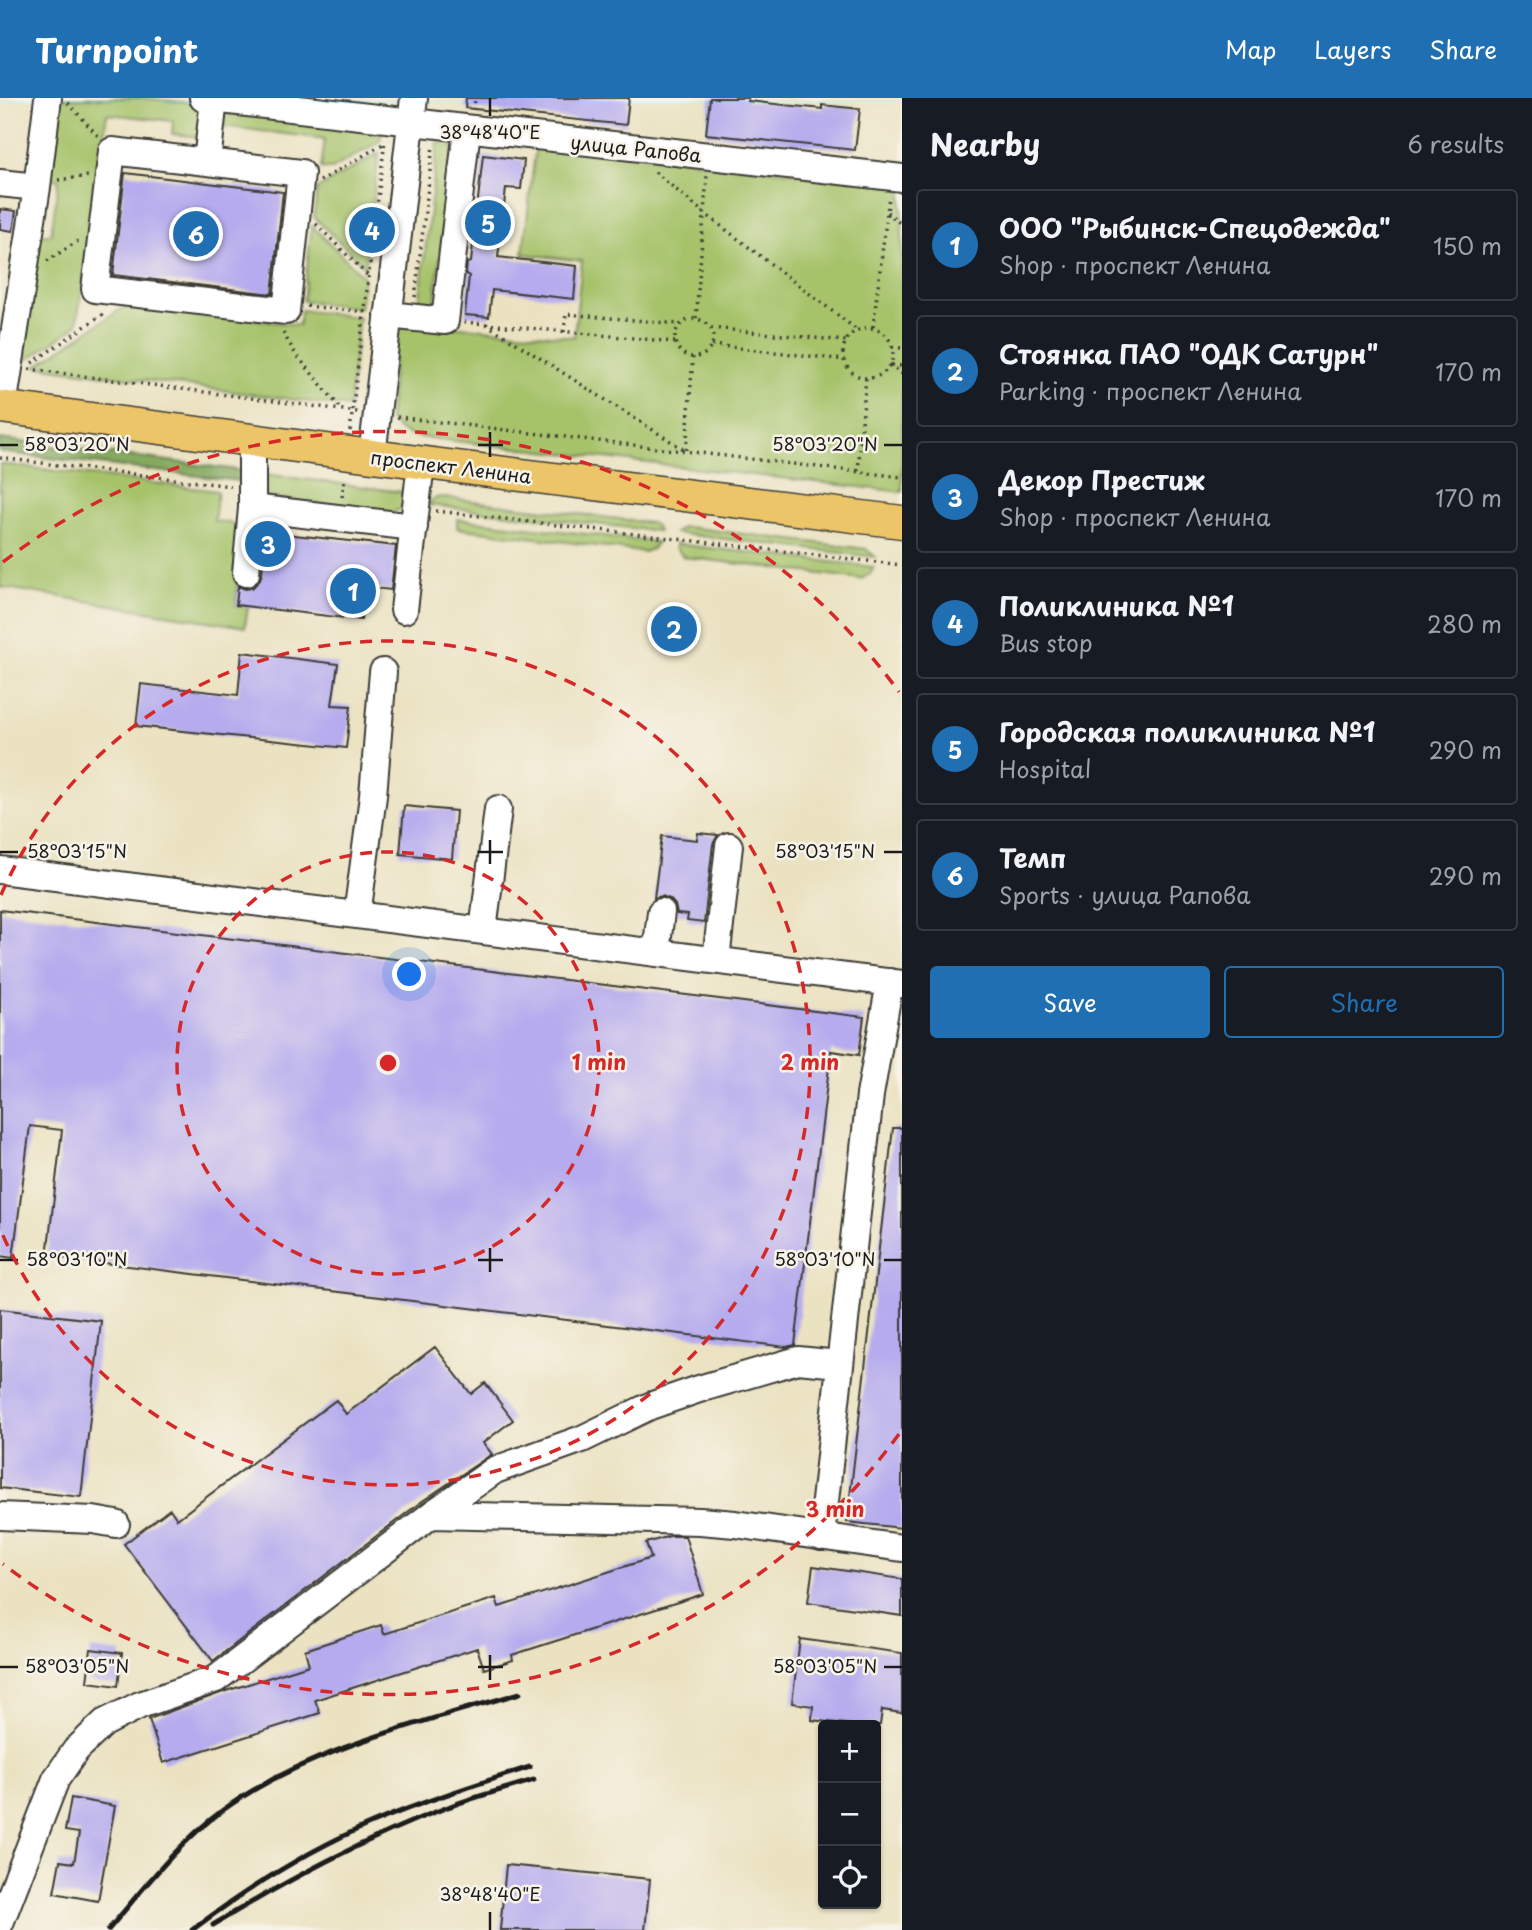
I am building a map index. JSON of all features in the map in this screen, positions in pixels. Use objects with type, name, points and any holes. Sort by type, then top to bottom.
[{"type":"main road","name":"проспект Ленина","points":[[1,407],[421,463],[902,522]]},
{"type":"street","points":[[1,407],[8,317],[19,307],[48,98]]},
{"type":"street","points":[[207,162],[209,99]]},
{"type":"street","name":"улица Рапова","points":[[209,99],[248,101],[406,122],[896,177]]},
{"type":"street","points":[[360,455],[365,413],[388,315],[406,122]]},
{"type":"street","points":[[388,315],[445,321],[467,129]]},
{"type":"street","points":[[110,162],[207,162],[301,173],[299,200],[279,306],[95,289],[110,162]]},
{"type":"street","points":[[0,183],[38,184]]},
{"type":"street","points":[[246,573],[253,498],[252,440]]},
{"type":"street","points":[[404,610],[421,463]]},
{"type":"street","points":[[253,498],[415,517]]},
{"type":"street","points":[[357,915],[373,796],[383,672]]},
{"type":"street","points":[[483,931],[498,809]]},
{"type":"street","points":[[716,960],[729,846]]},
{"type":"street","points":[[0,870],[896,983],[870,1095],[821,1537]]},
{"type":"street","points":[[656,953],[661,912]]},
{"type":"street","points":[[0,1923],[56,1779],[76,1749],[104,1723],[140,1705],[216,1679],[495,1469],[582,1439],[650,1406],[699,1389],[798,1360],[839,1364]]},
{"type":"street","points":[[431,1515],[700,1521],[902,1548]]},
{"type":"street","points":[[0,1516],[93,1520],[116,1524]]},
{"type":"path","points":[[38,184],[110,162],[64,98]]},
{"type":"path","points":[[388,315],[369,277],[299,200],[406,122]]},
{"type":"path","points":[[369,277],[406,122]]},
{"type":"path","points":[[342,499],[360,455],[365,413],[388,315],[406,122]]},
{"type":"path","points":[[632,148],[638,158],[704,213],[858,330]]},
{"type":"path","points":[[696,318],[708,156]]},
{"type":"path","points":[[873,328],[887,212],[896,177]]},
{"type":"path","points":[[887,212],[902,225]]},
{"type":"path","points":[[25,270],[71,247],[104,219]]},
{"type":"path","points":[[134,293],[23,368],[365,413],[902,477]]},
{"type":"path","points":[[342,410],[295,354],[279,326],[279,306],[388,315]]},
{"type":"path","points":[[564,332],[566,314],[679,324],[696,318],[703,320],[711,328],[713,336],[712,345],[705,354],[693,357],[681,353],[674,336],[679,324]]},
{"type":"path","points":[[445,321],[675,342]]},
{"type":"path","points":[[486,324],[687,451]]},
{"type":"path","points":[[711,328],[846,341]]},
{"type":"path","points":[[873,328],[887,337],[893,352],[890,364],[882,374],[866,377],[851,371],[845,360],[844,349],[846,341],[858,330],[873,328]]},
{"type":"path","points":[[712,345],[845,360]]},
{"type":"path","points":[[892,347],[902,348]]},
{"type":"path","points":[[687,451],[693,357]]},
{"type":"path","points":[[890,364],[902,366]]},
{"type":"path","points":[[890,364],[902,374]]},
{"type":"path","points":[[858,471],[866,377]]},
{"type":"path","points":[[0,458],[253,498]]},
{"type":"path","points":[[415,517],[902,565]]},
{"type":"green space","points":[[61,98],[144,98],[192,103],[201,113],[200,137],[172,134],[173,121],[107,114],[77,323],[74,328],[25,361],[18,360],[34,235],[51,234],[59,180],[47,177]]},
{"type":"green space","points":[[224,113],[382,126],[380,141],[332,169],[321,168],[325,139],[221,126]]},
{"type":"green space","points":[[438,142],[453,144],[434,309],[418,313]]},
{"type":"green space","points":[[536,143],[902,184],[902,492],[412,436],[402,432],[389,420],[397,325],[426,324],[574,337],[582,261],[523,254]]},
{"type":"green space","points":[[379,153],[365,267],[314,217],[317,189]]},
{"type":"green space","points":[[312,226],[364,277],[360,308],[303,301]]},
{"type":"green space","points":[[128,304],[299,325],[301,310],[359,317],[349,407],[36,366]]},
{"type":"green space","points":[[0,439],[238,470],[245,473],[248,482],[0,452]]},
{"type":"green space","points":[[0,464],[218,491],[214,521],[242,525],[236,605],[248,606],[245,627],[0,587]]},
{"type":"green space","points":[[272,475],[402,492],[405,500],[402,507],[392,513],[265,497],[261,491],[261,480]]},
{"type":"green space","points":[[440,497],[651,523],[658,531],[428,505],[433,499]]},
{"type":"green space","points":[[457,519],[657,542],[652,549],[644,552],[457,528]]},
{"type":"green space","points":[[686,527],[866,549],[875,557],[675,533]]},
{"type":"green space","points":[[675,544],[874,567],[870,574],[861,579],[684,557]]},
{"type":"building","points":[[466,98],[629,98],[626,125],[465,108]]},
{"type":"building","points":[[710,98],[748,98],[748,101],[822,109],[822,105],[860,109],[855,150],[706,134]]},
{"type":"building","points":[[483,155],[524,160],[521,189],[506,188],[498,257],[577,266],[574,299],[492,290],[489,317],[465,315],[469,276],[466,274],[467,263],[471,262]]},
{"type":"building","points":[[125,173],[283,192],[272,294],[113,275]]},
{"type":"building","points":[[0,209],[16,211],[13,231],[0,229]]},
{"type":"building","points":[[266,532],[396,546],[391,590],[365,587],[361,620],[236,605],[238,586],[252,588],[262,574]]},
{"type":"building","points":[[242,652],[338,664],[332,705],[351,706],[346,748],[136,726],[141,684],[238,695]]},
{"type":"building","points":[[404,806],[456,811],[452,859],[400,854]]},
{"type":"building","points":[[698,833],[718,835],[713,844],[704,923],[687,921],[688,915],[677,914],[670,899],[662,896],[654,898],[662,836],[697,840]]},
{"type":"building","points":[[0,910],[864,1017],[859,1055],[831,1051],[795,1345],[786,1347],[47,1256],[62,1130],[30,1126],[13,1258],[0,1256]]},
{"type":"building","points":[[893,1128],[902,1128],[902,1528],[847,1522]]},
{"type":"building","points":[[0,1309],[101,1321],[81,1497],[0,1488]]},
{"type":"building","points":[[435,1347],[471,1394],[485,1383],[513,1420],[483,1443],[492,1454],[421,1502],[213,1661],[124,1544],[170,1509],[177,1519],[336,1400],[346,1414]]},
{"type":"building","points":[[670,1536],[685,1536],[703,1594],[512,1655],[513,1660],[484,1669],[477,1648],[315,1700],[320,1713],[163,1763],[149,1719],[309,1665],[305,1650],[381,1625],[384,1634],[496,1598],[499,1607],[651,1558],[646,1543]]},
{"type":"building","points":[[813,1566],[902,1579],[902,1616],[808,1602]]},
{"type":"building","points":[[800,1639],[902,1653],[902,1713],[882,1710],[881,1720],[818,1721],[812,1720],[813,1706],[792,1703]]},
{"type":"building","points":[[91,1649],[122,1653],[118,1686],[87,1682]]},
{"type":"building","points":[[71,1798],[115,1806],[98,1901],[54,1893],[60,1861],[74,1863],[79,1833],[65,1831]]},
{"type":"building","points":[[506,1865],[650,1879],[645,1930],[500,1930]]},
{"type":"railway","points":[[108,1930],[191,1837],[223,1810],[255,1789],[327,1754],[405,1727],[520,1693]]},
{"type":"railway","points":[[192,1930],[235,1899],[325,1845],[431,1800],[530,1767]]},
{"type":"railway","points":[[213,1925],[298,1876],[387,1832],[459,1803],[534,1780]]},
{"type":"place","name":"Городская поликлиника №1","points":[[488,223]]},
{"type":"place","name":"Поликлиника №1","points":[[372,230]]},
{"type":"place","name":"Темп","points":[[196,234]]},
{"type":"place","name":"Декор Престиж","points":[[268,544]]},
{"type":"place","name":"ООО \"Рыбинск-Спецодежда\"","points":[[353,591]]},
{"type":"place","name":"Стоянка ПАО \"ОДК Сатурн\"","points":[[674,629]]}]
